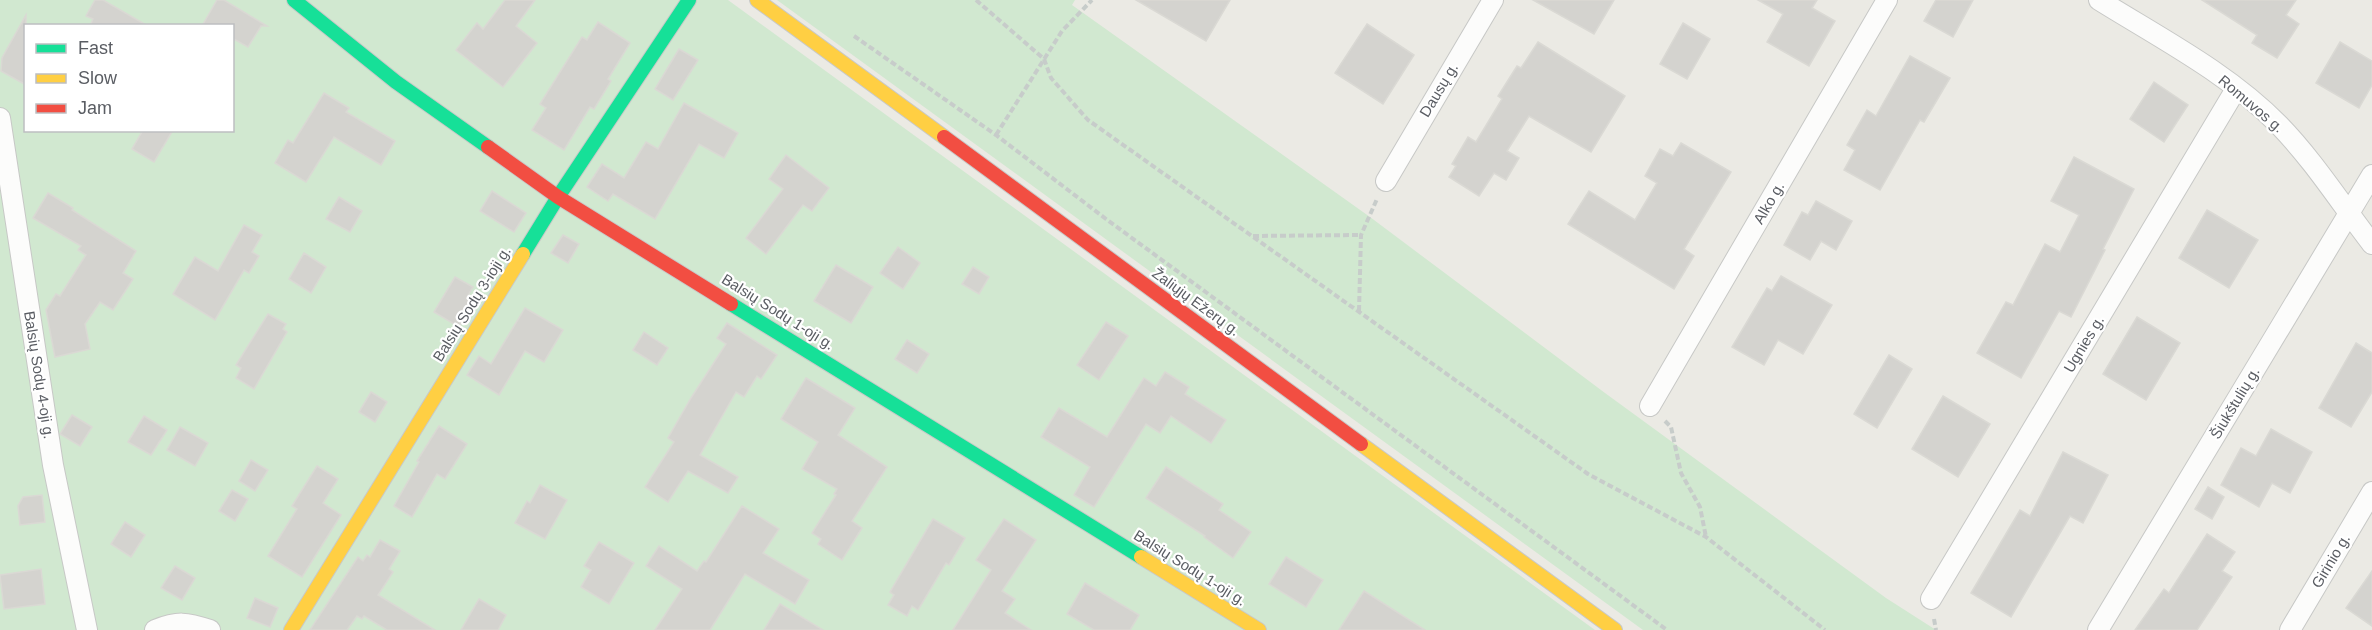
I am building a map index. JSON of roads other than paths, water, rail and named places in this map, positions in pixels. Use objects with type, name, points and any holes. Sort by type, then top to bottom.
[{"type":"street","name":"Balsių Sodų 1-oji g.","points":[[294,0],[396,82],[558,197],[1259,630]]},
{"type":"street","name":"Balsių Sodų 3-ioji g.","points":[[291,630],[558,197],[689,0]]},
{"type":"street","name":"Žaliųjų Ežerų g.","points":[[757,0],[1616,630]]},
{"type":"street","name":"Dausų g.","points":[[1386,181],[1493,0]]},
{"type":"street","name":"Alko g.","points":[[1650,406],[1887,0]]},
{"type":"street","name":"Romuvos g.","points":[[2099,0],[2186,54],[2236,89],[2278,124],[2307,158],[2372,244]]},
{"type":"street","name":"Ugnies g.","points":[[1931,598],[2236,89]]},
{"type":"street","name":"Balsių Sodų 4-oji g.","points":[[0,118],[53,465],[87,630]]},
{"type":"street","name":"Šiukštulių g.","points":[[2098,630],[2372,176]]},
{"type":"street","name":"Girinio g.","points":[[2290,630],[2372,492]]},
{"type":"street","points":[[154,630],[174,622],[182,622],[210,630]]}]
